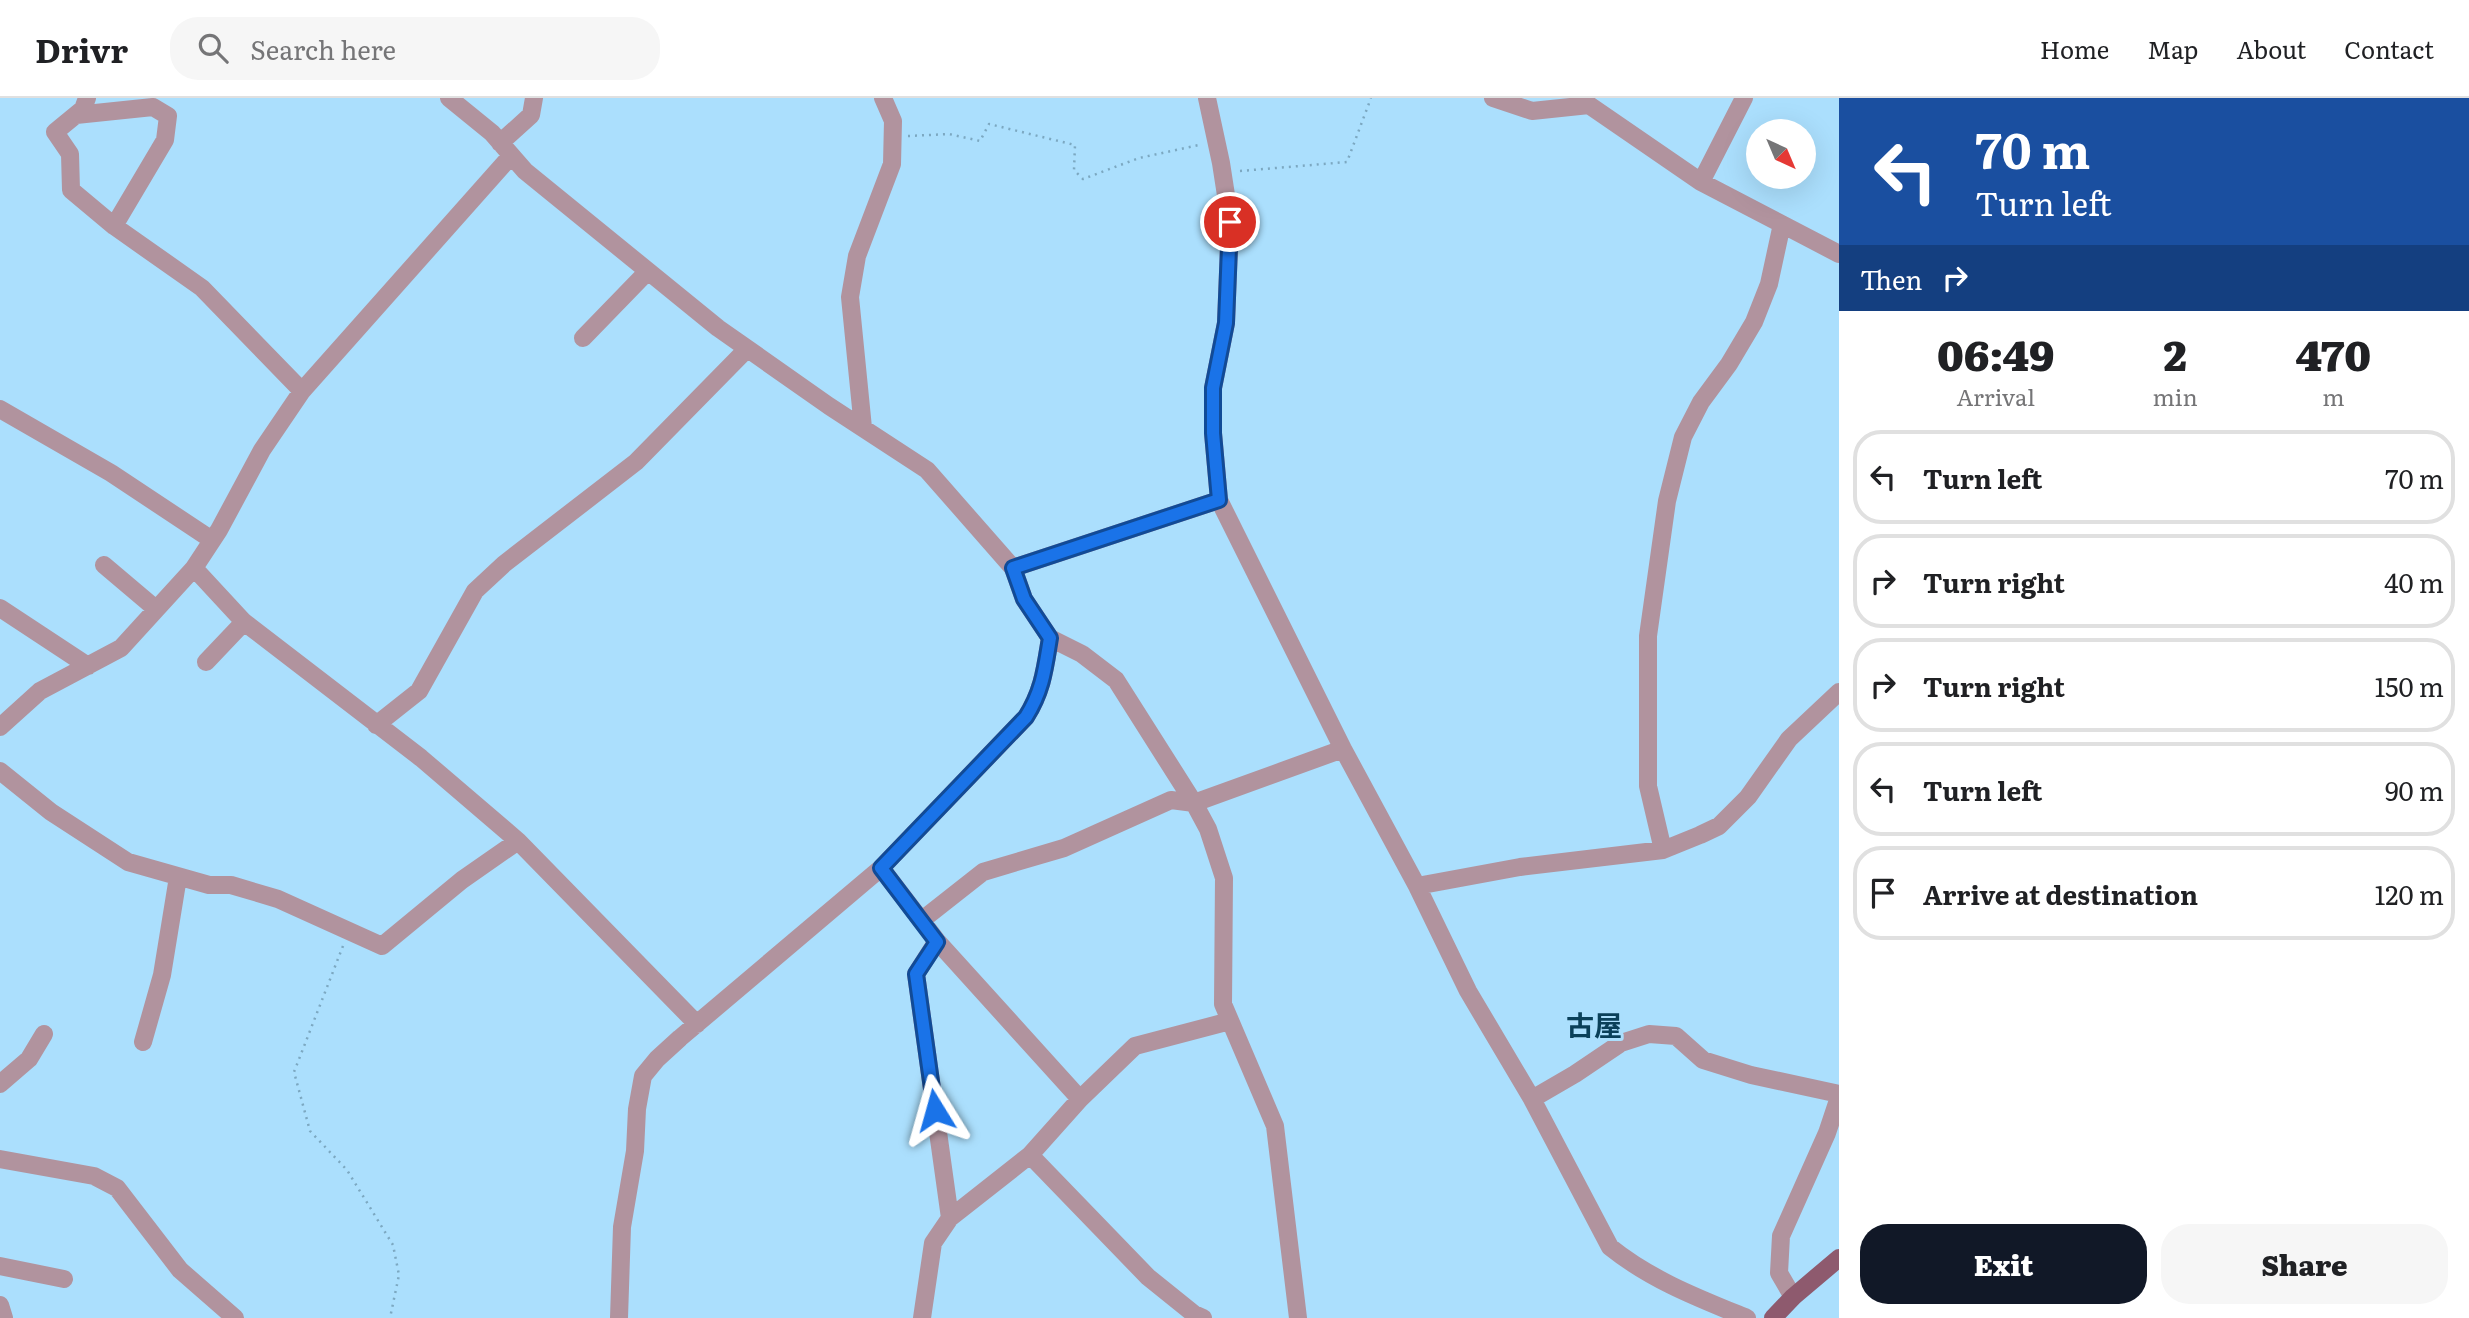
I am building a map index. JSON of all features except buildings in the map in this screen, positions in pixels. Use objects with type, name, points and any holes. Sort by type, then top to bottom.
[{"type":"main road","points":[[1773,1318],[1839,1258]]},
{"type":"street","points":[[87,98],[83,109],[55,132],[70,154],[71,190],[114,226],[202,288],[302,391]]},
{"type":"street","points":[[449,98],[492,134],[524,171],[747,349],[927,470],[1013,568],[1024,599],[1050,638],[1082,654],[1116,680],[1194,803],[1208,829],[1224,878],[1223,1004],[1275,1126],[1298,1318]]},
{"type":"street","points":[[0,727],[40,691],[121,648],[194,568],[262,450],[302,391],[505,150],[531,115],[534,98]]},
{"type":"street","points":[[863,428],[850,297],[857,256],[892,164],[893,121],[883,98]]},
{"type":"street","points":[[1207,98],[1230,222],[1226,323],[1213,388],[1213,433],[1219,500],[1343,749],[1418,886],[1468,991],[1532,1099],[1610,1247],[1630,1263],[1668,1286],[1747,1318]]},
{"type":"street","points":[[1493,98],[1532,111],[1589,105],[1701,182],[1839,254]]},
{"type":"street","points":[[1701,182],[1744,98]]},
{"type":"street","points":[[76,115],[153,107],[168,116],[165,140],[114,226]]},
{"type":"street","points":[[1663,849],[1648,786],[1648,636],[1667,501],[1683,437],[1701,402],[1754,322],[1769,284],[1783,224]]},
{"type":"street","points":[[583,338],[648,271]]},
{"type":"street","points":[[376,725],[419,691],[475,592],[504,564],[636,463],[747,349]]},
{"type":"street","points":[[0,409],[111,473],[212,540]]},
{"type":"street","points":[[1013,568],[1219,500]]},
{"type":"street","points":[[104,565],[156,609]]},
{"type":"street","points":[[194,568],[244,622],[421,758],[518,841],[697,1024]]},
{"type":"street","points":[[0,608],[88,666]]},
{"type":"street","points":[[206,662],[244,622]]},
{"type":"street","points":[[619,1318],[622,1227],[635,1151],[637,1109],[643,1076],[657,1059],[697,1024],[881,868],[1026,717],[1038,697],[1043,681],[1050,638]]},
{"type":"street","points":[[1418,886],[1520,867],[1663,849],[1719,826],[1748,797],[1789,739],[1839,692]]},
{"type":"street","points":[[922,920],[983,872],[1064,848],[1171,800],[1194,803],[1343,749]]},
{"type":"street","points":[[0,771],[51,813],[128,862],[209,885],[231,885],[278,899],[382,946],[462,880],[518,841]]},
{"type":"street","points":[[881,868],[937,942],[1080,1100]]},
{"type":"street","points":[[143,1042],[162,975],[178,877]]},
{"type":"street","points":[[937,942],[916,974],[950,1218]]},
{"type":"street","points":[[922,1318],[933,1243],[950,1218],[1030,1155],[1080,1100],[1135,1046],[1230,1021]]},
{"type":"street","points":[[0,1084],[29,1059],[44,1034]]},
{"type":"street","points":[[1532,1099],[1620,1043],[1649,1034],[1676,1035],[1703,1060],[1764,1078],[1839,1095],[1827,1133],[1781,1236],[1779,1273],[1793,1297]]},
{"type":"street","points":[[1030,1155],[1148,1277],[1203,1318]]},
{"type":"street","points":[[0,1159],[94,1176],[117,1188],[180,1270],[235,1318]]},
{"type":"street","points":[[0,1266],[64,1279]]},
{"type":"street","points":[[0,1305],[4,1318]]},
{"type":"path","points":[[1223,173],[1347,162],[1371,98]]},
{"type":"path","points":[[893,137],[949,134],[980,142],[989,124],[1075,145],[1074,170],[1083,179],[1139,158],[1216,141]]},
{"type":"path","points":[[349,931],[295,1072],[310,1131],[347,1170],[393,1245],[399,1275],[390,1318]]},
{"type":"district","name":"古屋","points":[[1594,1024]]},
{"type":"route","points":[[935,1110],[916,974],[937,942],[881,868],[1026,717],[1038,697],[1050,638],[1024,599],[1013,568],[1219,500],[1213,433],[1213,388],[1226,323],[1230,222]]}]
